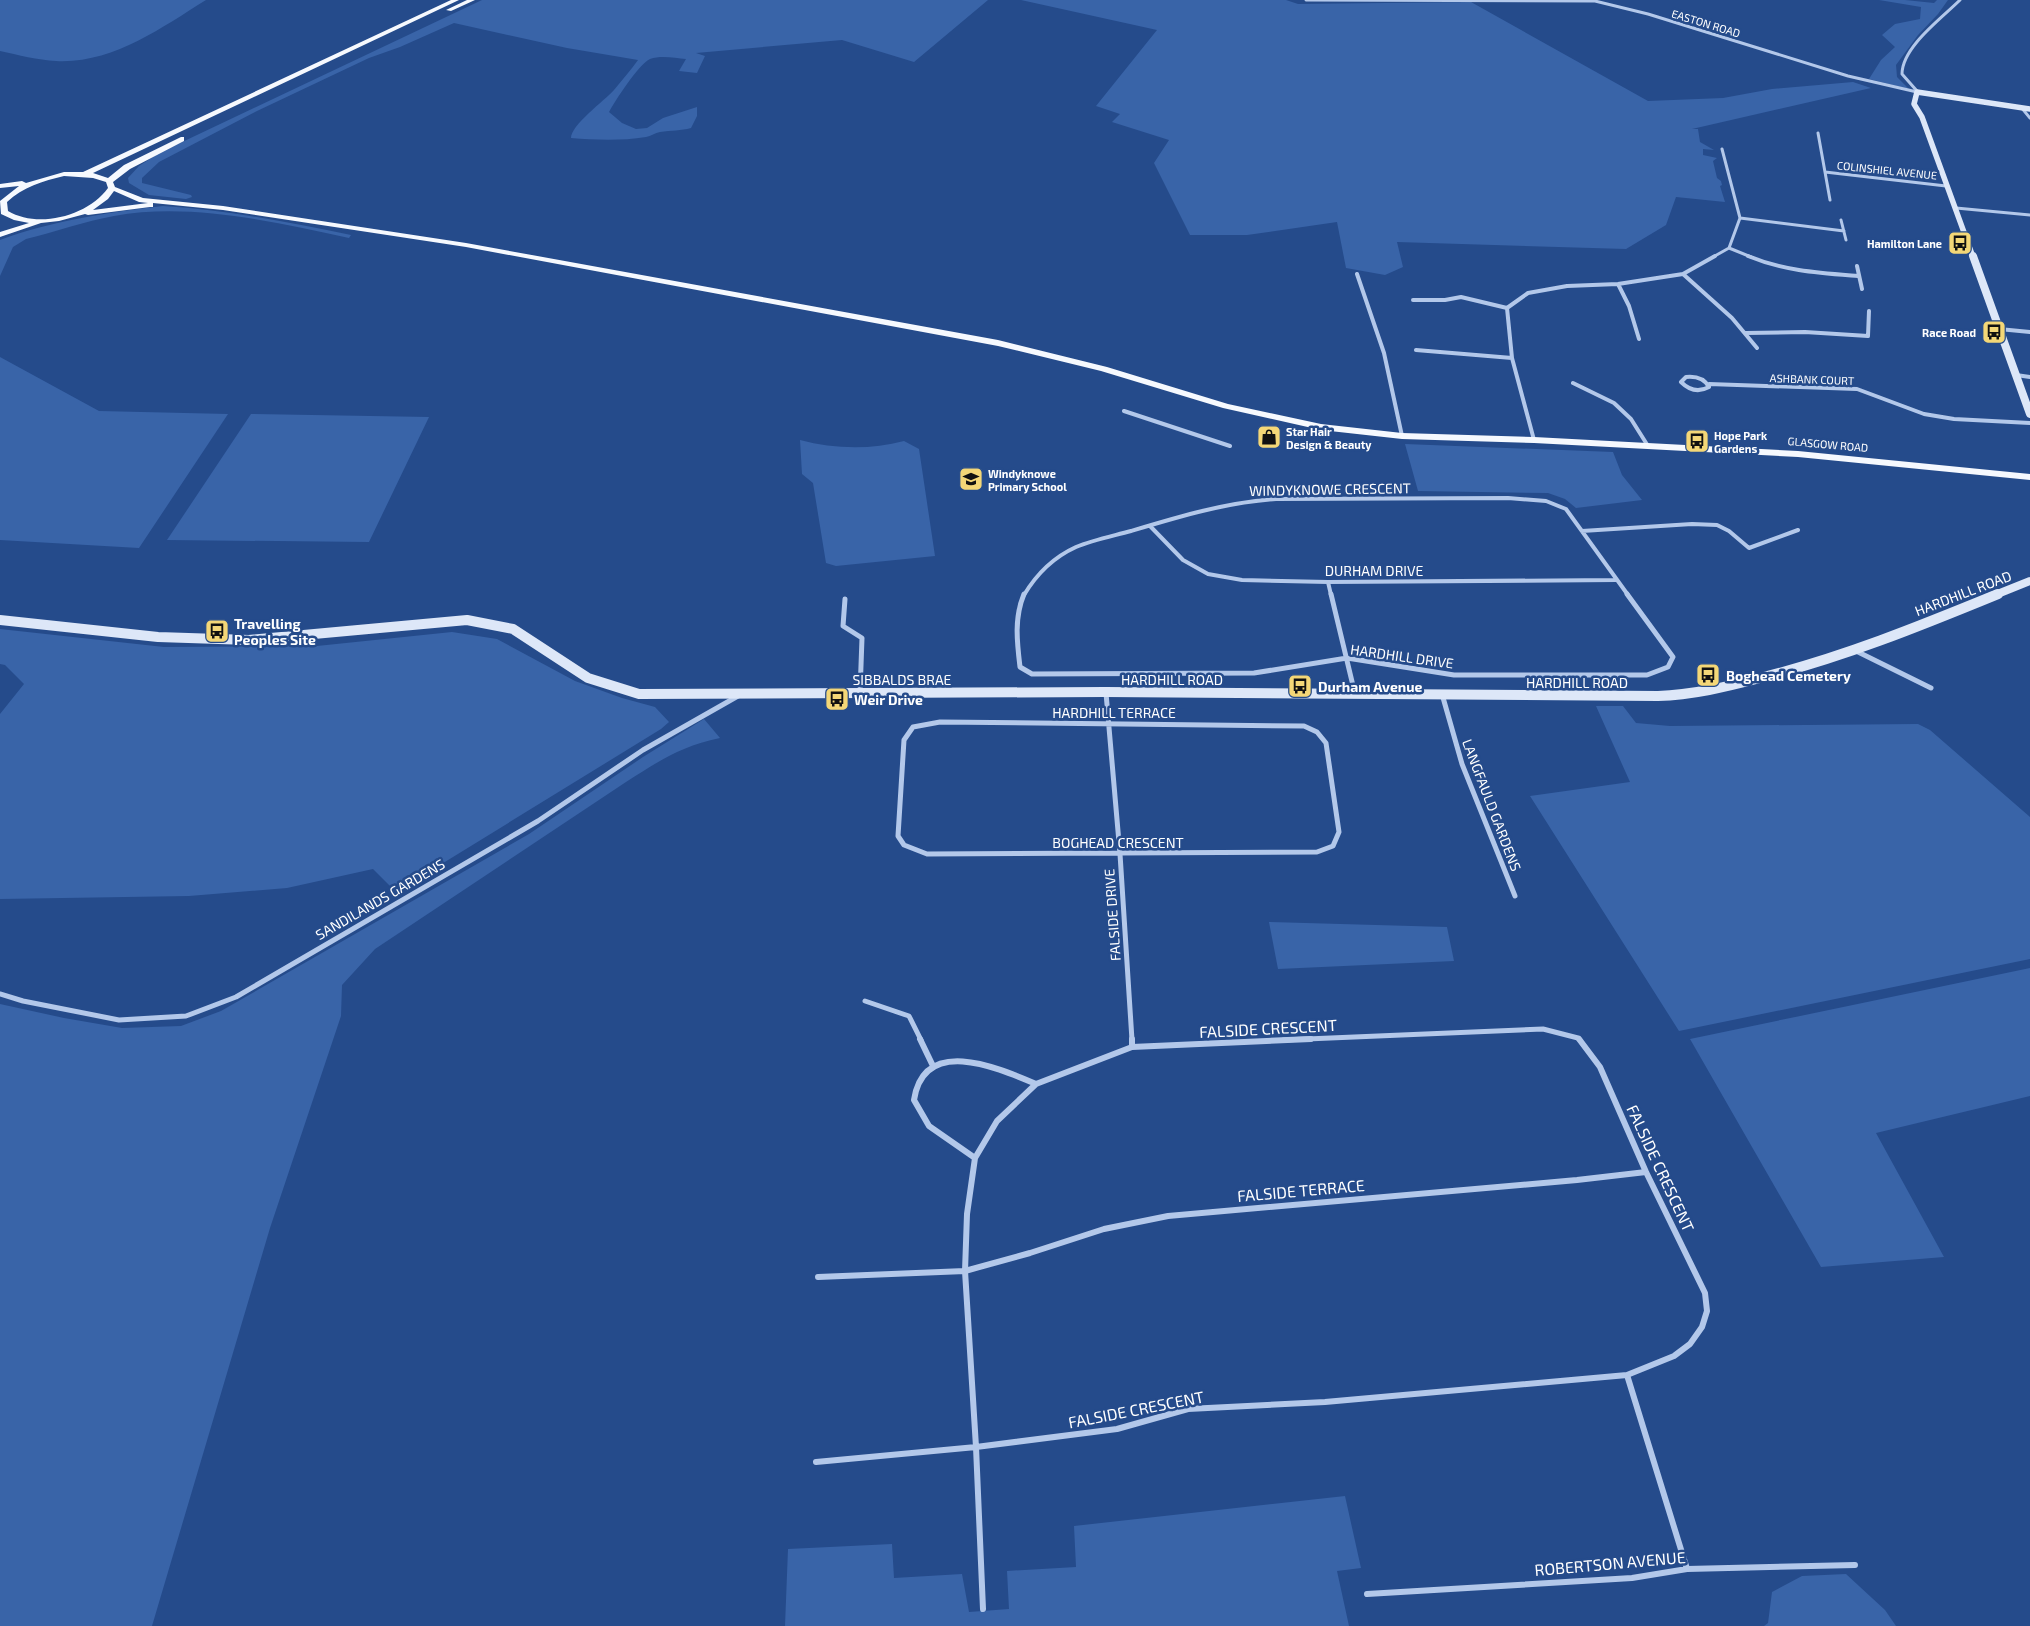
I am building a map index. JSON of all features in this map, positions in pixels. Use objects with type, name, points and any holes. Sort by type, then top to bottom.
[{"type":"main road","points":[[85,174],[456,0]]},
{"type":"main road","points":[[73,215],[100,203],[108,196],[111,185],[127,167],[389,37],[472,0]]},
{"type":"main road","points":[[2030,109],[1917,92],[1914,104],[1922,117],[2030,414]]},
{"type":"main road","points":[[0,186],[32,182],[64,174],[85,174],[99,176],[111,185],[142,200],[170,204]]},
{"type":"main road","points":[[32,182],[10,194],[1,202],[2,214],[19,219],[46,220]]},
{"type":"main road","points":[[0,234],[46,220],[73,215],[170,204]]},
{"type":"main road","name":"GLASGOW ROAD","points":[[170,204],[232,210],[466,245],[998,343],[1104,369],[1226,406],[1321,427],[1402,436],[1534,440],[1798,454],[2030,477]]},
{"type":"main road","name":"HARDHILL ROAD","points":[[1106,692],[1624,696],[1689,694],[1734,686],[1775,675],[1854,649],[2030,581]]},
{"type":"main road","name":"SIBBALDS BRAE","points":[[0,620],[158,637],[250,640],[467,620],[513,629],[588,678],[639,694],[1106,692]]},
{"type":"street","name":"EASTON ROAD","points":[[1306,0],[1595,1],[1648,14],[1848,76],[1917,92]]},
{"type":"street","points":[[1917,92],[1902,75],[1901,67],[1915,42],[1960,0]]},
{"type":"street","points":[[2021,107],[2030,118]]},
{"type":"street","points":[[1818,133],[1830,200]]},
{"type":"street","points":[[1413,300],[1445,300],[1461,297],[1507,308],[1528,293],[1567,286],[1618,284],[1683,274],[1704,264],[1729,248],[1740,218],[1722,149]]},
{"type":"street","name":"COLINSHIEL AVENUE","points":[[1826,172],[1946,186]]},
{"type":"street","points":[[1956,208],[2030,215]]},
{"type":"street","points":[[1740,218],[1844,231]]},
{"type":"street","points":[[1841,220],[1846,240]]},
{"type":"street","points":[[1729,248],[1767,264],[1791,270],[1858,276]]},
{"type":"street","points":[[1857,266],[1862,289]]},
{"type":"street","points":[[1357,274],[1384,353],[1402,436]]},
{"type":"street","points":[[1683,274],[1717,303],[1746,333],[1757,348]]},
{"type":"street","points":[[1618,284],[1629,306],[1639,339]]},
{"type":"street","points":[[1507,308],[1506,328],[1512,358],[1534,440]]},
{"type":"street","points":[[1746,333],[1805,332],[1868,336],[1870,326],[1868,312]]},
{"type":"street","points":[[1999,328],[2030,332]]},
{"type":"street","points":[[1416,350],[1512,358]]},
{"type":"street","points":[[2016,375],[2030,376]]},
{"type":"street","name":"ASHBANK COURT","points":[[1709,384],[1708,389],[1697,391],[1688,389],[1680,382],[1686,377],[1695,377],[1709,384],[1857,389],[1870,392],[1911,410],[1936,416],[2030,422]]},
{"type":"street","points":[[1573,383],[1614,403],[1631,419],[1648,446]]},
{"type":"street","points":[[1124,411],[1230,446]]},
{"type":"street","name":"WINDYKNOWE CRESCENT","points":[[1032,674],[1020,667],[1017,628],[1021,600],[1029,582],[1057,558],[1076,547],[1209,508],[1240,502],[1276,499],[1508,498],[1546,501],[1566,509],[1673,657]]},
{"type":"street","points":[[1582,531],[1692,524],[1717,525],[1729,531],[1749,548],[1798,530]]},
{"type":"street","name":"DURHAM DRIVE","points":[[1150,526],[1183,560],[1208,574],[1242,580],[1328,582],[1616,580]]},
{"type":"street","points":[[1328,582],[1355,694]]},
{"type":"street","points":[[845,599],[843,626],[862,638],[860,693]]},
{"type":"street","points":[[1854,649],[1931,688]]},
{"type":"street","name":"HARDHILL DRIVE","points":[[1032,674],[1254,673],[1346,658],[1454,675],[1647,674],[1668,667],[1673,657]]},
{"type":"street","name":"FALSIDE DRIVE","points":[[1106,692],[1120,854],[1132,1047]]},
{"type":"street","name":"SANDILANDS GARDENS","points":[[0,994],[23,1001],[119,1020],[186,1016],[212,1007],[236,997],[538,821],[643,750],[742,693]]},
{"type":"street","name":"LANGFAULD GARDENS","points":[[1442,694],[1462,764],[1515,896]]},
{"type":"street","name":"HARDHILL TERRACE","points":[[913,727],[940,722],[1109,723],[1289,725],[1304,726],[1315,730]]},
{"type":"street","name":"BOGHEAD CRESCENT","points":[[913,727],[904,740],[898,836],[904,845],[927,854],[1317,852],[1333,846],[1339,832],[1327,752],[1322,735],[1315,730]]},
{"type":"street","points":[[864,1002],[909,1016],[933,1066]]},
{"type":"street","name":"FALSIDE CRESCENT","points":[[816,1462],[976,1447],[1117,1430],[1188,1410],[1325,1402],[1627,1375],[1674,1356],[1690,1344],[1702,1327],[1707,1311],[1706,1293],[1646,1172],[1600,1068],[1578,1038],[1543,1029],[1132,1047],[1036,1084],[998,1121],[975,1158],[967,1214],[965,1271],[976,1447],[983,1609]]},
{"type":"street","points":[[975,1158],[929,1126],[914,1100],[918,1082],[933,1066],[963,1059],[1001,1069],[1036,1084]]},
{"type":"street","name":"FALSIDE TERRACE","points":[[965,1271],[1030,1253],[1104,1229],[1168,1216],[1577,1180],[1646,1172]]},
{"type":"street","points":[[818,1277],[965,1271]]},
{"type":"street","points":[[1627,1375],[1687,1569]]},
{"type":"street","name":"ROBERTSON AVENUE","points":[[1367,1594],[1632,1578],[1687,1569],[1855,1565]]},
{"type":"shaded area","points":[[0,0],[206,0],[154,32],[116,50],[97,57],[56,61],[0,51]]},
{"type":"shaded area","points":[[482,0],[988,0],[914,62],[842,40],[696,53],[705,56],[697,73],[679,71],[686,59],[663,57],[650,59],[634,75],[609,112],[622,123],[636,129],[647,128],[663,118],[697,107],[697,116],[691,128],[660,132],[646,137],[618,140],[571,138],[576,127],[614,90],[638,60],[567,48],[454,23],[400,47],[369,58],[257,111],[159,162],[142,178],[142,183],[191,195],[192,197],[186,199],[149,195],[129,183],[128,178],[139,166],[159,153]]},
{"type":"shaded area","points":[[1021,0],[1286,0],[1298,4],[1471,2],[1648,101],[1723,98],[1772,89],[1853,82],[1871,88],[1692,129],[1698,129],[1700,142],[1714,150],[1703,149],[1703,155],[1717,158],[1713,161],[1717,178],[1721,181],[1722,185],[1720,186],[1725,202],[1676,197],[1666,225],[1626,249],[1397,242],[1403,267],[1385,275],[1346,268],[1337,222],[1247,235],[1190,235],[1154,163],[1169,140],[1112,122],[1120,114],[1096,106],[1157,30]]},
{"type":"shaded area","points":[[1879,0],[1934,3],[1937,0],[1948,0],[1938,14],[1918,35],[1896,65],[1897,77],[1909,89],[1869,79],[1881,60],[1895,47],[1882,35],[1895,24],[1920,19],[1921,7]]},
{"type":"shaded area","points":[[163,206],[257,217],[351,235],[349,238],[262,220],[232,216],[172,211],[143,212],[103,218],[26,239],[13,247],[0,276],[0,240],[19,233],[80,218]]},
{"type":"shaded area","points":[[0,357],[99,411],[228,414],[139,548],[0,540]]},
{"type":"shaded area","points":[[251,414],[429,417],[369,542],[167,540]]},
{"type":"shaded area","points":[[800,440],[839,447],[878,446],[904,441],[919,449],[935,556],[836,566],[826,563],[813,483],[802,474]]},
{"type":"shaded area","points":[[1405,444],[1613,452],[1622,475],[1642,500],[1576,508],[1565,499],[1548,493],[1418,491]]},
{"type":"shaded area","points":[[0,629],[164,647],[317,646],[452,632],[497,639],[575,681],[622,698],[655,707],[669,722],[661,729],[396,892],[373,869],[287,888],[189,896],[0,899],[0,714],[24,684],[5,665],[0,664]]},
{"type":"shaded area","points":[[1596,706],[1623,706],[1636,723],[1670,726],[1918,724],[1930,730],[2030,817],[2030,959],[1679,1031],[1530,796],[1630,782]]},
{"type":"shaded area","points":[[704,719],[720,738],[682,750],[626,782],[375,949],[342,985],[341,1016],[270,1228],[152,1626],[0,1626],[0,1004],[122,1028],[181,1026],[221,1011],[529,834],[643,757]]},
{"type":"shaded area","points":[[1269,922],[1447,927],[1454,961],[1278,969]]},
{"type":"shaded area","points":[[2030,968],[2030,1096],[1876,1133],[1944,1257],[1821,1267],[1690,1039]]},
{"type":"shaded area","points":[[1345,1496],[1361,1568],[1337,1571],[1349,1626],[785,1626],[788,1549],[892,1544],[894,1578],[962,1574],[969,1612],[1009,1609],[1007,1571],[1076,1567],[1074,1526]]},
{"type":"shaded area","points":[[1846,1574],[1885,1610],[1896,1626],[1764,1626],[1768,1623],[1772,1592],[1802,1576]]},
{"type":"place","name":"Hamilton Lane","points":[[1960,243]]},
{"type":"place","name":"Race Road","points":[[1994,332]]},
{"type":"place","name":"Star Hair Design & Beauty","points":[[1269,437]]},
{"type":"place","name":"Hope Park Gardens","points":[[1697,441]]},
{"type":"place","name":"Windyknowe Primary School","points":[[971,479]]},
{"type":"place","name":"Travelling Peoples Site","points":[[217,631]]},
{"type":"place","name":"Boghead Cemetery","points":[[1708,675]]},
{"type":"place","name":"Durham Avenue","points":[[1300,686]]},
{"type":"place","name":"Weir Drive","points":[[837,699]]}]
